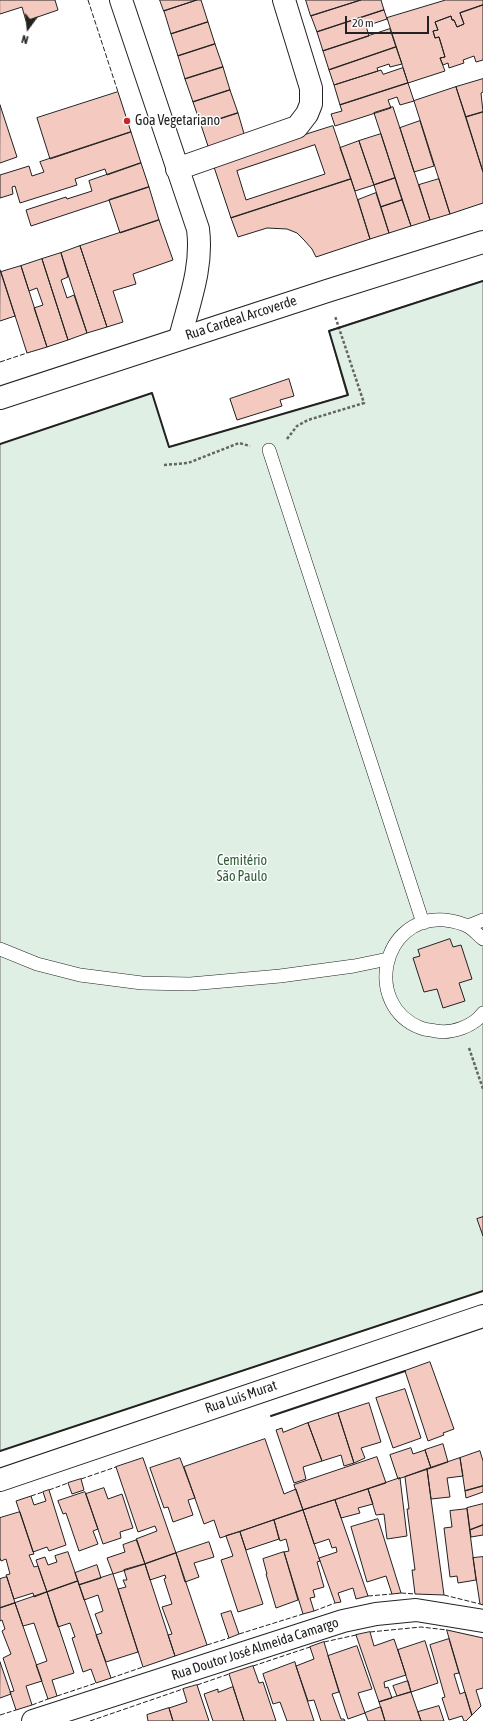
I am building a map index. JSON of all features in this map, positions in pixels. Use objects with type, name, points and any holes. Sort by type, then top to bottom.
[{"type":"street","points":[[122,0],[198,229],[200,246],[199,265],[180,338]]},
{"type":"street","points":[[177,169],[297,127],[307,114],[311,104],[311,88],[284,0]]},
{"type":"street","name":"Rua Cardeal Arcoverde","points":[[0,398],[327,290],[483,242]]},
{"type":"street","name":"Rua Luís Murat","points":[[0,1480],[483,1316]]},
{"type":"street","name":"Rua Doutor José Almeida Camargo","points":[[33,1721],[343,1621],[376,1614],[416,1610],[483,1621]]},
{"type":"lane","points":[[269,450],[423,923]]},
{"type":"lane","points":[[483,938],[468,926],[454,921],[438,920],[423,923],[407,931],[396,943],[388,958],[385,980],[391,1000],[403,1017],[421,1028],[442,1032],[463,1028],[480,1017],[483,1013]]},
{"type":"lane","points":[[468,926],[483,920]]},
{"type":"lane","points":[[0,949],[37,964],[80,975],[142,983],[190,984],[280,976],[354,966],[388,958]]},
{"type":"path","points":[[164,465],[188,463],[239,443],[269,450],[282,444],[297,426],[308,420],[364,403],[327,290]]},
{"type":"path","points":[[463,1028],[483,1089]]},
{"type":"green space","name":"Cemitério São Paulo","points":[[483,281],[483,1291],[0,1451],[0,444],[152,393],[169,447],[347,395],[329,331]]},
{"type":"building","points":[[0,0],[55,0],[58,10],[26,21],[22,7],[0,14]]},
{"type":"building","points":[[160,0],[197,0],[164,11]]},
{"type":"building","points":[[201,0],[208,22],[171,34],[164,11]]},
{"type":"building","points":[[306,0],[361,0],[311,16]]},
{"type":"building","points":[[361,0],[381,0],[384,10],[317,32],[311,16]]},
{"type":"building","points":[[446,0],[483,0],[483,5],[460,13],[464,24],[457,27],[451,16],[435,22],[438,30],[433,31],[435,38],[439,37],[445,57],[440,58],[445,71],[408,83],[387,18]]},
{"type":"building","points":[[483,5],[483,60],[476,62],[474,56],[463,60],[464,63],[449,68],[448,63],[443,65],[440,58],[445,57],[439,37],[435,38],[433,31],[438,30],[435,22],[451,16],[457,27],[464,24],[460,13]]},
{"type":"building","points":[[384,10],[387,19],[366,26],[369,36],[323,51],[317,32]]},
{"type":"building","points":[[208,22],[215,44],[178,56],[171,34]]},
{"type":"building","points":[[390,29],[396,47],[329,70],[323,51]]},
{"type":"building","points":[[215,44],[223,67],[185,79],[178,56]]},
{"type":"building","points":[[396,47],[402,64],[390,67],[389,64],[377,68],[378,71],[334,85],[329,70]]},
{"type":"building","points":[[223,67],[230,90],[193,102],[185,79]]},
{"type":"building","points":[[403,68],[408,83],[340,105],[334,85],[381,70],[383,74]]},
{"type":"building","points":[[483,79],[483,92],[481,93],[483,112],[466,117],[456,87]]},
{"type":"building","points":[[408,83],[414,101],[400,105],[397,97],[388,100],[391,108],[335,126],[331,114],[342,111],[340,105]]},
{"type":"building","points":[[456,87],[483,172],[483,203],[450,214],[414,101]]},
{"type":"building","points":[[230,90],[238,113],[201,125],[193,102]]},
{"type":"building","points":[[118,92],[131,132],[50,159],[37,118]]},
{"type":"building","points":[[0,105],[17,157],[0,163]]},
{"type":"building","points":[[393,107],[430,220],[411,226],[374,113]]},
{"type":"building","points":[[483,112],[483,172],[466,117]]},
{"type":"building","points":[[238,113],[245,137],[209,149],[201,125]]},
{"type":"building","points":[[420,121],[434,166],[414,172],[400,128]]},
{"type":"building","points":[[333,126],[351,179],[231,218],[213,164]]},
{"type":"building","points":[[131,132],[141,163],[107,175],[105,169],[75,179],[77,185],[20,203],[15,186],[12,187],[13,194],[0,198],[0,175],[29,166],[32,176],[44,172],[40,162]]},
{"type":"building","points":[[381,134],[395,178],[374,185],[359,141]]},
{"type":"building","points":[[359,141],[374,185],[355,191],[340,148]]},
{"type":"building","points":[[315,145],[325,174],[246,200],[237,171]]},
{"type":"building","points":[[141,163],[149,187],[31,226],[26,210],[66,197],[67,199],[92,191],[89,181]]},
{"type":"building","points":[[395,178],[402,200],[381,207],[374,185]]},
{"type":"building","points":[[351,179],[370,239],[316,257],[312,249],[297,233],[287,229],[267,228],[238,237],[231,218]]},
{"type":"building","points":[[439,179],[450,214],[430,220],[419,185]]},
{"type":"building","points":[[149,187],[159,220],[120,233],[109,200]]},
{"type":"building","points":[[376,193],[389,233],[370,239],[358,200]]},
{"type":"building","points":[[402,200],[411,226],[389,233],[381,207]]},
{"type":"building","points":[[159,220],[173,260],[133,274],[136,284],[113,291],[123,322],[107,327],[80,246]]},
{"type":"building","points":[[80,246],[107,327],[87,333],[61,253]]},
{"type":"building","points":[[61,253],[68,277],[61,280],[67,298],[74,295],[87,333],[68,340],[42,259]]},
{"type":"building","points":[[42,259],[68,340],[47,347],[34,308],[43,305],[37,288],[29,291],[21,266]]},
{"type":"building","points":[[21,266],[47,347],[27,353],[1,272]]},
{"type":"building","points":[[0,270],[15,316],[0,321]]},
{"type":"building","points":[[289,379],[294,396],[280,400],[282,406],[237,420],[230,399]]},
{"type":"building","points":[[450,939],[453,947],[461,945],[472,979],[459,983],[465,1001],[443,1008],[437,989],[424,992],[413,958],[420,956],[418,950]]},
{"type":"building","points":[[483,1217],[483,1236],[477,1219]]},
{"type":"building","points":[[430,1362],[454,1429],[443,1433],[444,1435],[428,1441],[405,1371]]},
{"type":"building","points":[[405,1389],[421,1438],[393,1448],[376,1398]]},
{"type":"building","points":[[369,1403],[381,1442],[361,1448],[365,1458],[354,1463],[338,1413]]},
{"type":"building","points":[[338,1413],[354,1463],[344,1466],[341,1455],[322,1461],[308,1423]]},
{"type":"building","points":[[308,1423],[322,1461],[303,1467],[306,1479],[294,1483],[276,1430],[282,1428],[283,1432]]},
{"type":"building","points":[[265,1439],[284,1494],[296,1489],[303,1510],[220,1538],[214,1520],[204,1524],[184,1467]]},
{"type":"building","points":[[443,1444],[448,1462],[431,1468],[425,1450]]},
{"type":"building","points":[[411,1448],[413,1454],[425,1450],[431,1468],[398,1479],[390,1455]]},
{"type":"building","points":[[480,1451],[483,1461],[483,1486],[465,1491],[460,1458]]},
{"type":"building","points":[[377,1457],[386,1483],[303,1510],[294,1485]]},
{"type":"building","points":[[143,1458],[176,1553],[145,1564],[136,1539],[157,1531],[155,1526],[138,1532],[116,1467]]},
{"type":"building","points":[[180,1458],[195,1498],[188,1500],[193,1515],[173,1522],[168,1507],[164,1508],[150,1468]]},
{"type":"building","points":[[460,1458],[463,1476],[447,1478],[450,1497],[431,1499],[427,1469]]},
{"type":"building","points":[[427,1469],[444,1595],[415,1594],[412,1570],[415,1570],[407,1509],[409,1509],[405,1477]]},
{"type":"building","points":[[400,1478],[407,1536],[387,1539],[384,1514],[376,1515],[368,1489]]},
{"type":"building","points":[[81,1479],[84,1490],[72,1494],[68,1483]]},
{"type":"building","points":[[483,1486],[483,1492],[466,1498],[465,1491]]},
{"type":"building","points":[[104,1488],[108,1499],[122,1494],[133,1528],[120,1532],[121,1538],[103,1544],[86,1494]]},
{"type":"building","points":[[368,1489],[373,1504],[358,1508],[360,1513],[341,1518],[335,1500]]},
{"type":"building","points":[[49,1490],[66,1545],[49,1551],[47,1547],[33,1552],[16,1501],[31,1496],[34,1505],[46,1501],[43,1492]]},
{"type":"building","points":[[85,1492],[98,1529],[93,1531],[98,1544],[79,1551],[66,1513],[63,1514],[58,1501]]},
{"type":"building","points":[[335,1500],[368,1596],[356,1599],[353,1588],[338,1593],[341,1602],[335,1603],[319,1558],[337,1552],[336,1547],[332,1548],[329,1539],[314,1544],[303,1510]]},
{"type":"building","points":[[483,1504],[483,1525],[470,1530],[467,1508]]},
{"type":"building","points":[[467,1509],[476,1580],[458,1583],[457,1576],[450,1577],[444,1528],[452,1527],[450,1511]]},
{"type":"building","points":[[303,1510],[320,1561],[317,1562],[324,1587],[313,1590],[315,1597],[310,1598],[314,1611],[303,1614],[284,1552],[289,1551],[286,1539],[280,1541],[274,1520]]},
{"type":"building","points":[[20,1512],[34,1554],[29,1555],[34,1567],[38,1566],[47,1592],[34,1597],[33,1593],[14,1599],[6,1575],[10,1574],[6,1559],[1,1561],[0,1558],[0,1518]]},
{"type":"building","points":[[378,1519],[401,1593],[392,1594],[386,1576],[367,1582],[351,1527]]},
{"type":"building","points":[[274,1520],[279,1539],[246,1550],[240,1532]]},
{"type":"building","points":[[483,1525],[483,1535],[471,1537],[470,1530]]},
{"type":"building","points":[[240,1532],[263,1604],[238,1612],[221,1560],[233,1556],[226,1536]]},
{"type":"building","points":[[137,1540],[145,1564],[113,1574],[107,1558],[125,1552],[123,1545]]},
{"type":"building","points":[[209,1542],[214,1557],[194,1563],[199,1577],[185,1582],[176,1553]]},
{"type":"building","points":[[68,1552],[78,1581],[47,1592],[36,1560],[45,1557],[48,1565],[57,1562],[55,1556]]},
{"type":"building","points":[[284,1552],[298,1600],[276,1608],[263,1559]]},
{"type":"building","points":[[176,1553],[207,1645],[175,1656],[168,1635],[172,1634],[162,1607],[172,1604],[164,1579],[166,1578],[165,1575],[150,1580],[145,1564]]},
{"type":"building","points":[[483,1557],[483,1605],[480,1604],[473,1558]]},
{"type":"building","points":[[145,1564],[175,1656],[143,1667],[118,1589],[126,1587],[123,1580],[127,1580],[124,1570]]},
{"type":"building","points":[[97,1565],[101,1578],[79,1585],[75,1573]]},
{"type":"building","points":[[113,1574],[138,1652],[106,1662],[96,1635],[102,1633],[95,1614],[103,1611],[98,1595],[84,1600],[79,1585]]},
{"type":"building","points":[[7,1577],[15,1603],[0,1608],[0,1579]]},
{"type":"building","points":[[78,1581],[111,1678],[96,1683],[91,1669],[83,1672],[72,1638],[75,1637],[70,1623],[58,1627],[47,1592]]},
{"type":"building","points":[[47,1592],[74,1673],[52,1680],[57,1696],[48,1699],[36,1665],[47,1661],[34,1623],[23,1626],[15,1603]]},
{"type":"building","points":[[15,1603],[42,1681],[26,1686],[32,1705],[16,1710],[10,1692],[14,1691],[3,1658],[11,1654],[2,1631],[5,1629],[2,1620],[0,1621],[0,1608]]},
{"type":"building","points":[[231,1611],[239,1634],[229,1638],[221,1614]]},
{"type":"building","points":[[447,1630],[483,1638],[483,1688],[476,1690],[481,1706],[472,1715]]},
{"type":"building","points":[[370,1632],[374,1646],[394,1639],[406,1675],[384,1682],[385,1688],[388,1687],[392,1698],[379,1702],[356,1635]]},
{"type":"building","points":[[449,1639],[459,1673],[454,1674],[460,1694],[465,1692],[472,1715],[466,1721],[464,1721],[462,1716],[449,1720],[442,1698],[445,1697],[430,1645]]},
{"type":"building","points":[[425,1641],[438,1683],[411,1692],[398,1650]]},
{"type":"building","points":[[324,1642],[339,1692],[332,1694],[341,1719],[344,1719],[345,1721],[321,1721],[314,1700],[308,1701],[296,1666],[314,1659],[310,1647]]},
{"type":"building","points":[[357,1646],[372,1689],[358,1693],[365,1713],[348,1719],[328,1656]]},
{"type":"building","points":[[0,1662],[11,1694],[0,1698]]},
{"type":"building","points":[[295,1662],[314,1721],[287,1721],[280,1702],[273,1704],[263,1674]]},
{"type":"building","points":[[253,1666],[259,1683],[263,1682],[276,1721],[244,1721],[229,1674]]},
{"type":"building","points":[[408,1681],[411,1692],[397,1696],[393,1686]]},
{"type":"building","points":[[197,1685],[209,1721],[173,1721],[169,1708],[187,1702],[183,1689]]},
{"type":"building","points":[[233,1687],[244,1721],[213,1721],[204,1694],[218,1689],[218,1692]]},
{"type":"building","points":[[411,1692],[421,1721],[385,1721],[379,1702]]},
{"type":"building","points":[[439,1706],[444,1721],[421,1721],[418,1712]]},
{"type":"building","points":[[381,1707],[385,1721],[368,1721],[365,1713]]},
{"type":"building","points":[[169,1708],[173,1721],[148,1721],[147,1715]]},
{"type":"fence","points":[[88,0],[118,92]]},
{"type":"fence","points":[[0,362],[27,353]]},
{"type":"fence","points":[[81,1479],[116,1467]]},
{"type":"fence","points":[[49,1490],[68,1483]]},
{"type":"fence","points":[[31,1496],[43,1492]]},
{"type":"fence","points":[[401,1593],[415,1594]]},
{"type":"fence","points":[[368,1596],[392,1594]]},
{"type":"fence","points":[[444,1595],[480,1604]]},
{"type":"fence","points":[[314,1611],[335,1603]]},
{"type":"fence","points":[[239,1634],[303,1614]]},
{"type":"fence","points":[[370,1632],[421,1627],[447,1630]]},
{"type":"fence","points":[[324,1642],[356,1635]]},
{"type":"fence","points":[[207,1645],[229,1638]]},
{"type":"fence","points":[[253,1666],[310,1647]]},
{"type":"fence","points":[[111,1678],[143,1667]]},
{"type":"fence","points":[[197,1685],[229,1674]]},
{"type":"fence","points":[[57,1696],[96,1683]]},
{"type":"fence","points":[[90,1721],[183,1689]]},
{"type":"fence","points":[[32,1705],[48,1699]]},
{"type":"fence","points":[[0,1715],[16,1710]]},
{"type":"wall","points":[[0,444],[152,393],[169,447],[348,395],[329,331],[483,281]]},
{"type":"wall","points":[[0,1451],[483,1291]]},
{"type":"wall","points":[[271,1416],[405,1371]]},
{"type":"place","name":"Goa Vegetariano","points":[[127,121]]}]
